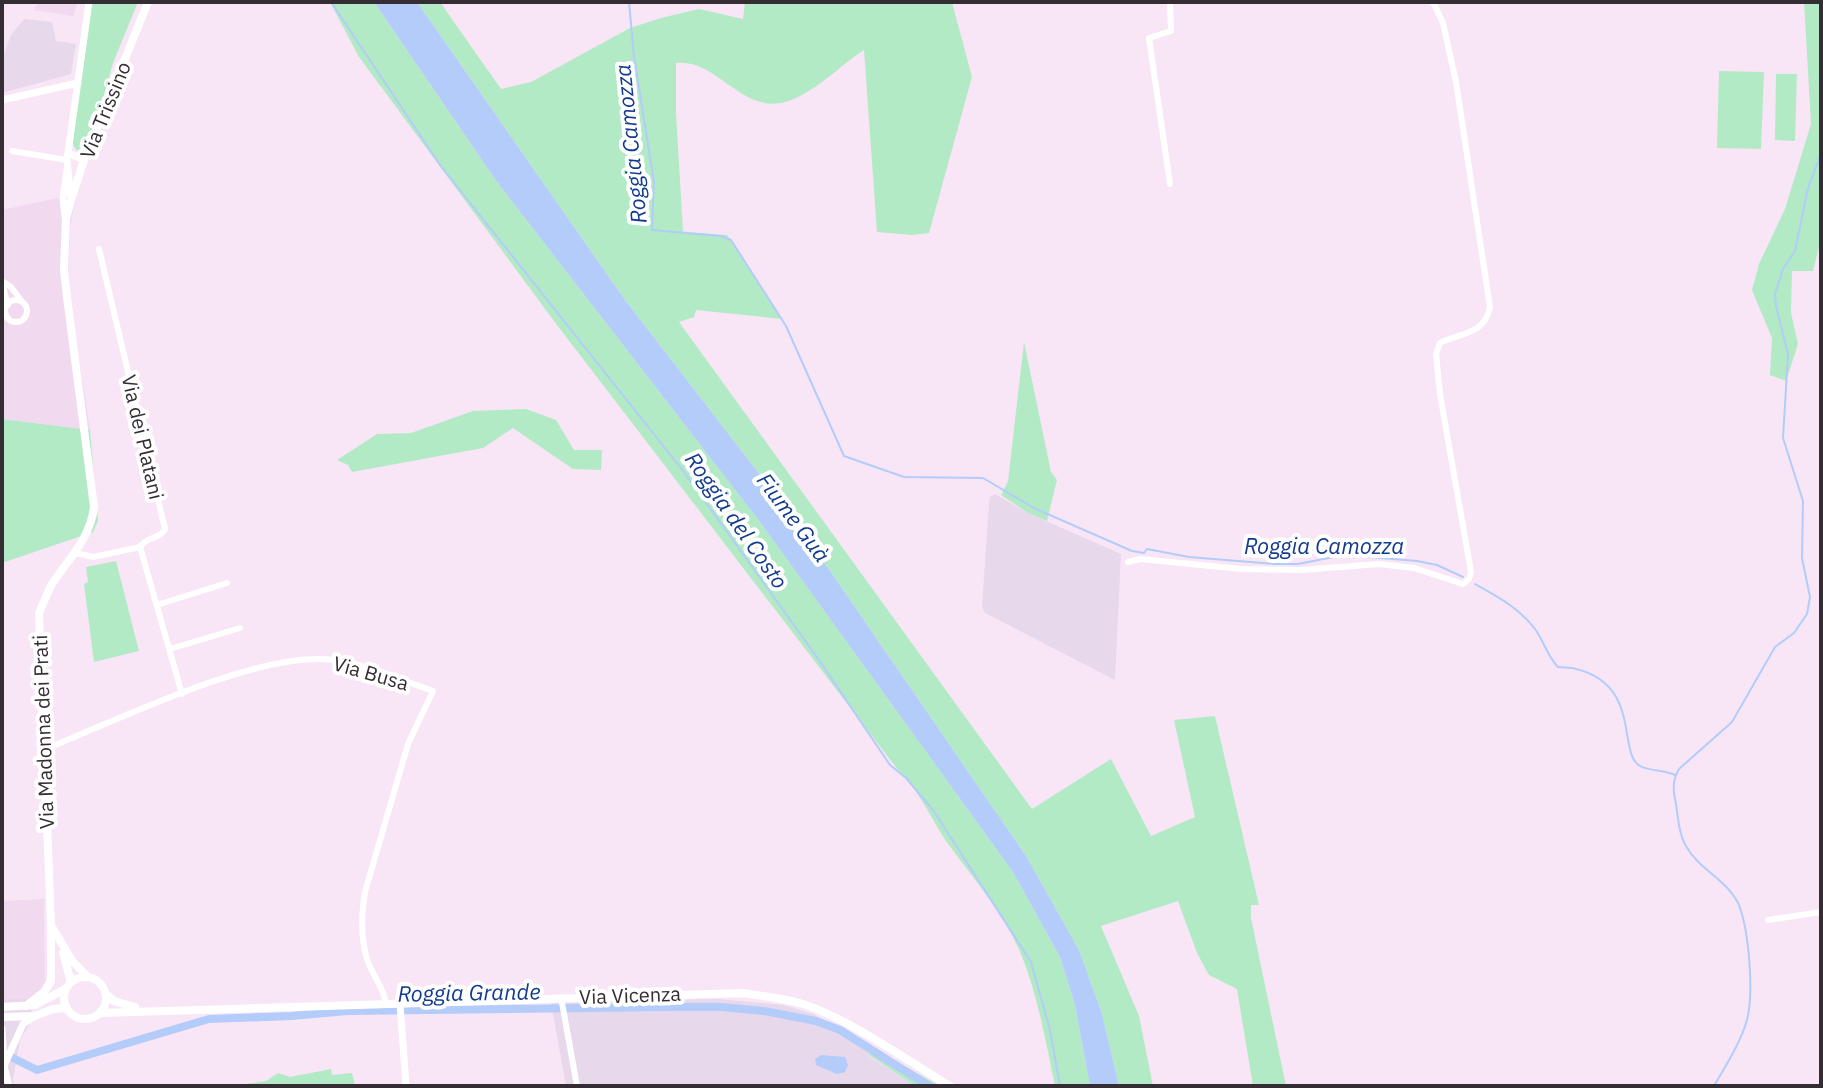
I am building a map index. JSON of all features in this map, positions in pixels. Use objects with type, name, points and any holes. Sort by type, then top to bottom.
[{"type":"main road","name":"Via Trissino","points":[[66,219],[84,160],[148,2]]},
{"type":"main road","name":"Via Madonna dei Prati","points":[[26,1006],[44,992],[51,981],[39,613],[51,586],[76,553],[92,521],[94,507],[65,283],[66,219]]},
{"type":"main road","name":"Via Madonna dei Prati","points":[[51,926],[73,962],[88,977]]},
{"type":"main road","name":"Via Madonna dei Prati","points":[[51,926],[70,971],[69,985]]},
{"type":"main road","name":"Via Vicenza","points":[[88,977],[100,983],[114,1001],[144,1010]]},
{"type":"main road","points":[[2,1007],[45,1001],[88,977]]},
{"type":"main road","points":[[67,1008],[64,1002],[69,985]]},
{"type":"main road","name":"Via Vicenza","points":[[2,1017],[35,1016],[53,1009],[67,1008],[82,1019],[100,1013],[144,1010],[561,997],[710,993],[780,998],[836,1019],[950,1086]]},
{"type":"main road","points":[[100,1013],[106,994]]},
{"type":"street","points":[[66,219],[63,190],[89,2]]},
{"type":"street","points":[[1170,2],[1171,31],[1149,38],[1170,184]]},
{"type":"street","points":[[1128,562],[1140,559],[1241,569],[1301,570],[1379,564],[1414,568],[1463,584],[1469,579],[1471,572],[1436,354],[1440,343],[1478,329],[1487,320],[1490,307],[1456,82],[1443,23],[1433,2]]},
{"type":"street","points":[[2,100],[78,83]]},
{"type":"street","points":[[12,151],[84,160]]},
{"type":"street","points":[[67,160],[71,200]]},
{"type":"street","name":"Via dei Platani","points":[[99,249],[165,526],[164,532],[143,542],[140,547]]},
{"type":"street","points":[[2,282],[11,287],[23,303],[26,315],[21,320],[15,322],[5,314],[8,305],[2,282]]},
{"type":"street","points":[[8,305],[17,301],[23,303]]},
{"type":"street","points":[[76,553],[93,557],[140,547],[182,694]]},
{"type":"street","points":[[157,605],[227,583]]},
{"type":"street","points":[[170,649],[240,628]]},
{"type":"street","name":"Via Busa","points":[[43,750],[182,694],[266,667],[297,661],[333,660],[433,691],[408,744],[361,913],[369,962],[386,1003]]},
{"type":"street","points":[[1768,920],[1821,912]]},
{"type":"street","points":[[561,997],[577,1086]]},
{"type":"street","points":[[400,1003],[406,1086]]},
{"type":"street","points":[[4,1066],[23,1024],[35,1016]]},
{"type":"street","points":[[2,1029],[4,1066],[9,1086]]},
{"type":"shaded area","points":[[39,2],[78,2],[73,16],[34,10]]},
{"type":"shaded area","points":[[24,19],[52,22],[56,41],[76,44],[71,74],[2,93],[2,59],[11,35]]},
{"type":"shaded area","points":[[76,194],[70,229],[68,287],[90,430],[2,419],[2,210]]},
{"type":"shaded area","points":[[995,494],[1028,513],[1121,554],[1115,680],[985,613],[982,607],[989,503],[990,497]]},
{"type":"shaded area","points":[[44,899],[45,982],[32,999],[2,999],[2,901]]},
{"type":"shaded area","points":[[2,999],[32,999],[31,1022],[20,1040],[14,1086],[2,1086]]},
{"type":"shaded area","points":[[717,999],[783,1005],[813,1014],[874,1049],[869,1056],[915,1086],[566,1086],[551,1003]]},
{"type":"green space","points":[[91,2],[138,2],[113,63],[85,163],[72,143]]},
{"type":"green space","points":[[330,2],[374,2],[497,182],[760,522],[1013,872],[1060,957],[1075,1005],[1090,1086],[1055,1086],[1027,970],[997,910],[946,841],[912,786],[557,325],[359,57]]},
{"type":"green space","points":[[417,2],[440,2],[501,89],[531,82],[630,28],[699,9],[743,19],[745,2],[952,2],[972,77],[929,233],[877,232],[864,50],[806,93],[785,102],[769,104],[742,94],[704,69],[676,63],[683,232],[727,235],[782,319],[696,310],[694,317],[679,322],[1032,809],[1111,759],[1151,836],[1195,817],[1174,720],[1215,716],[1259,905],[1251,905],[1251,918],[1286,1086],[1253,1086],[1237,989],[1209,975],[1197,953],[1178,901],[1101,926],[1139,1016],[1153,1086],[1119,1086],[1102,1014],[1079,950],[1026,856],[795,520],[625,300]]},
{"type":"green space","points":[[1804,2],[1821,2],[1821,239],[1813,271],[1792,271],[1791,313],[1798,344],[1786,381],[1770,375],[1772,338],[1752,290],[1759,264],[1785,209],[1811,124]]},
{"type":"green space","points":[[1719,71],[1764,72],[1761,149],[1717,148]]},
{"type":"green space","points":[[1776,74],[1797,74],[1795,141],[1775,140]]},
{"type":"green space","points":[[1024,342],[1051,472],[1057,480],[1047,521],[1001,495],[1008,481]]},
{"type":"green space","points":[[526,409],[556,420],[574,450],[602,450],[601,470],[573,469],[513,428],[483,448],[352,472],[348,465],[337,460],[377,434],[411,433],[473,411]]},
{"type":"green space","points":[[2,419],[90,430],[98,521],[93,532],[2,563]]},
{"type":"green space","points":[[116,561],[139,651],[94,662],[84,584],[88,582],[86,567]]},
{"type":"green space","points":[[874,1049],[940,1086],[915,1086],[869,1055]]},
{"type":"green space","points":[[331,1069],[332,1075],[352,1073],[355,1086],[233,1086],[266,1081],[278,1073],[290,1077]]},
{"type":"water","points":[[374,2],[417,2],[625,300],[795,520],[1026,856],[1079,950],[1102,1014],[1119,1086],[1090,1086],[1075,1005],[1060,957],[1013,872],[760,522],[497,182]]},
{"type":"water","points":[[821,1055],[845,1057],[848,1065],[845,1072],[837,1074],[816,1065],[815,1059]]},
{"type":"waterway","name":"Roggia del Costo","points":[[331,2],[440,165],[684,472],[890,765],[906,778],[933,810],[1031,962],[1050,1030],[1060,1086]]},
{"type":"waterway","name":"Roggia Camozza","points":[[629,2],[634,57],[654,182],[652,230],[721,236],[731,240],[786,326],[844,456],[904,477],[983,478],[1034,508],[1132,551],[1144,553],[1147,549],[1189,557],[1275,564],[1298,564],[1344,555],[1417,561],[1437,565],[1463,577]]},
{"type":"waterway","points":[[1714,1086],[1737,1046],[1747,1020],[1750,994],[1748,946],[1743,916],[1734,896],[1698,862],[1684,841],[1678,820],[1674,782],[1679,769],[1732,722],[1775,647],[1794,633],[1807,614],[1810,597],[1802,558],[1803,501],[1783,438],[1788,354],[1775,294],[1783,269],[1795,251],[1808,188],[1821,154]]},
{"type":"waterway","name":"Roggia Camozza","points":[[1475,584],[1522,615],[1558,667],[1574,668],[1597,677],[1611,689],[1619,703],[1633,759],[1644,768],[1675,775]]},
{"type":"waterway","name":"Roggia Grande","points":[[5,1054],[37,1070],[209,1019],[347,1011],[721,1007],[816,1021],[840,1030],[929,1086]]},
{"type":"water label","name":"Fiume Guà","points":[[794,517]]}]
